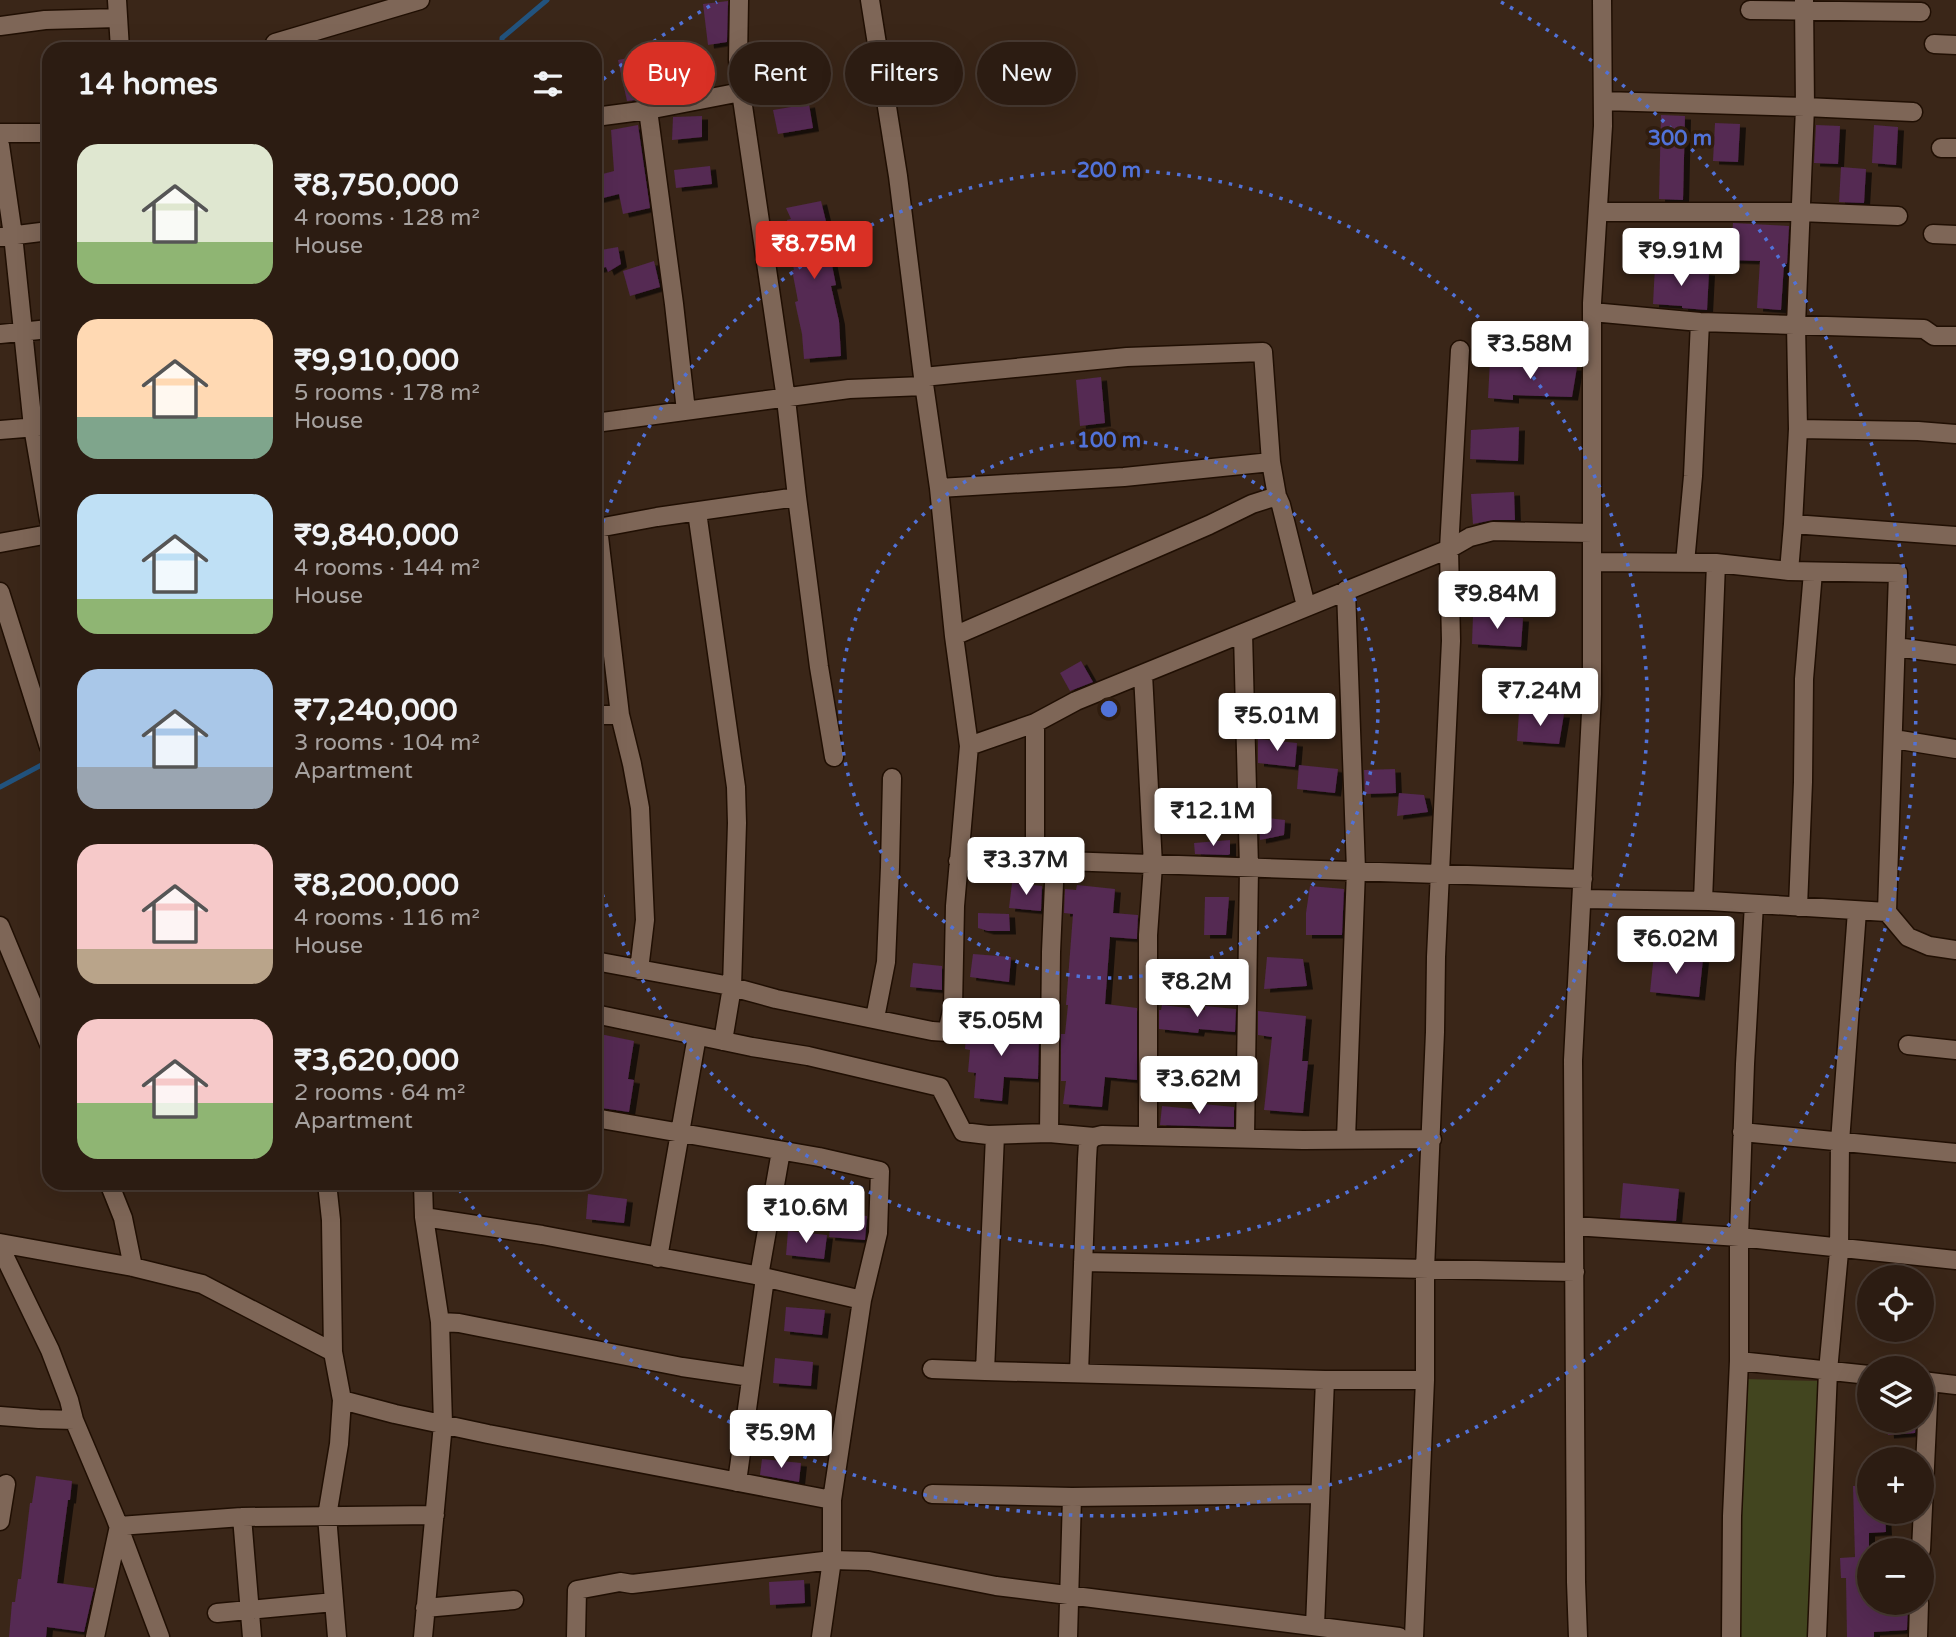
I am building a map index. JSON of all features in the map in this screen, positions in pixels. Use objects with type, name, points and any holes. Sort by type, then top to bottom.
[{"type":"street","points":[[278,42],[420,0]]},
{"type":"street","points":[[738,42],[739,0]]},
{"type":"street","points":[[602,962],[947,1032],[953,1007],[955,906],[969,746],[954,636],[939,488],[898,176],[870,0]]},
{"type":"street","points":[[1578,1637],[1573,1059],[1592,694],[1592,312],[1603,101],[1602,0]]},
{"type":"street","points":[[1750,10],[1804,6],[1920,12]]},
{"type":"street","points":[[1789,571],[1798,429],[1796,325],[1805,107],[1804,6]]},
{"type":"street","points":[[0,26],[118,9],[120,42]]},
{"type":"street","points":[[1934,44],[1956,45]]},
{"type":"street","points":[[602,116],[729,94]]},
{"type":"street","points":[[1603,101],[1913,112]]},
{"type":"street","points":[[743,105],[834,757]]},
{"type":"street","points":[[648,110],[686,411]]},
{"type":"street","points":[[0,133],[42,133]]},
{"type":"street","points":[[0,145],[7,236],[41,426],[0,430]]},
{"type":"street","points":[[1598,212],[1800,212],[1898,216]]},
{"type":"street","points":[[7,236],[42,232]]},
{"type":"street","points":[[1933,234],[1956,235]]},
{"type":"street","points":[[1592,312],[1700,322],[1924,329],[1934,336],[1956,336]]},
{"type":"street","points":[[1685,563],[1693,476],[1700,322]]},
{"type":"street","points":[[0,334],[42,330]]},
{"type":"street","points":[[1414,1637],[1425,1380],[1425,1269],[1432,1139],[1438,873],[1451,641],[1449,549],[1460,350]]},
{"type":"street","points":[[602,422],[849,389],[1127,357],[1263,352],[1270,462],[1306,606]]},
{"type":"street","points":[[1798,429],[1956,434]]},
{"type":"street","points":[[939,488],[1124,477],[1270,462]]},
{"type":"street","points":[[954,636],[1252,504],[1277,496]]},
{"type":"street","points":[[602,528],[657,517],[797,497]]},
{"type":"street","points":[[697,512],[736,787],[732,987],[723,1041]]},
{"type":"street","points":[[1793,524],[1956,536]]},
{"type":"street","points":[[969,746],[1035,723],[1076,701],[1449,549],[1470,537],[1493,531],[1592,533]]},
{"type":"street","points":[[0,543],[42,535]]},
{"type":"street","points":[[1592,562],[1716,563],[1789,571],[1898,573],[1887,912],[1908,937],[1929,946],[1956,950]]},
{"type":"street","points":[[1703,901],[1716,563]]},
{"type":"street","points":[[1798,907],[1804,679],[1813,572]]},
{"type":"street","points":[[602,576],[620,715],[640,808],[645,920],[639,970]]},
{"type":"street","points":[[1346,590],[1356,870],[1346,1139]]},
{"type":"street","points":[[0,592],[42,725]]},
{"type":"street","points":[[1243,633],[1250,868],[1245,1138]]},
{"type":"street","points":[[1896,647],[1956,656]]},
{"type":"street","points":[[1143,674],[1153,865],[1148,935],[1148,1136]]},
{"type":"street","points":[[602,715],[620,715]]},
{"type":"street","points":[[1035,723],[1035,862]]},
{"type":"street","points":[[1894,739],[1956,749]]},
{"type":"street","points":[[875,1018],[886,962],[892,778]]},
{"type":"street","points":[[958,861],[1055,861],[1583,879]]},
{"type":"street","points":[[1049,1133],[1055,861]]},
{"type":"street","points":[[1582,899],[1703,901],[1887,912]]},
{"type":"street","points":[[1731,1637],[1742,1132],[1754,904]]},
{"type":"street","points":[[1818,1637],[1828,1371],[1839,1248],[1840,1142],[1857,911]]},
{"type":"street","points":[[0,926],[42,1027]]},
{"type":"street","points":[[602,1016],[808,1056],[940,1087],[963,1132],[995,1135],[1049,1133],[1094,1138]]},
{"type":"street","points":[[658,1258],[697,1036]]},
{"type":"street","points":[[1908,1045],[1956,1050]]},
{"type":"street","points":[[602,1119],[819,1157],[880,1171],[878,1233],[862,1300],[832,1500],[832,1560],[821,1637]]},
{"type":"street","points":[[1742,1132],[1956,1153]]},
{"type":"street","points":[[985,1371],[995,1135]]},
{"type":"street","points":[[1079,1373],[1088,1143],[1094,1138],[1102,1135],[1303,1140],[1432,1139]]},
{"type":"street","points":[[737,1482],[762,1277],[781,1152]]},
{"type":"street","points":[[112,1190],[123,1218],[133,1267]]},
{"type":"street","points":[[328,1190],[331,1220],[333,1352],[342,1400],[339,1444],[327,1516],[337,1637]]},
{"type":"street","points":[[423,1190],[424,1217],[440,1322],[443,1424],[423,1637]]},
{"type":"street","points":[[424,1217],[529,1233],[762,1277],[862,1300]]},
{"type":"street","points":[[1574,1226],[1739,1237],[1956,1260]]},
{"type":"street","points":[[0,1245],[133,1267],[202,1284],[333,1352]]},
{"type":"street","points":[[0,1245],[50,1350],[74,1420],[160,1637]]},
{"type":"street","points":[[1083,1262],[1574,1272]]},
{"type":"street","points":[[440,1322],[458,1323],[682,1367],[751,1377]]},
{"type":"street","points":[[1739,1361],[1857,1374]]},
{"type":"street","points":[[932,1370],[1425,1380]]},
{"type":"street","points":[[1315,1626],[1325,1380]]},
{"type":"street","points":[[1934,1383],[1956,1385]]},
{"type":"street","points":[[342,1400],[443,1424],[832,1500]]},
{"type":"street","points":[[0,1416],[74,1420]]},
{"type":"street","points":[[1921,1538],[1924,1433]]},
{"type":"street","points":[[0,1521],[6,1484]]},
{"type":"street","points":[[932,1494],[1072,1497],[1320,1494]]},
{"type":"street","points":[[1068,1637],[1072,1497]]},
{"type":"street","points":[[118,1526],[242,1517],[436,1515]]},
{"type":"street","points":[[242,1517],[252,1637]]},
{"type":"street","points":[[95,1637],[118,1526]]},
{"type":"street","points":[[576,1637],[577,1590],[620,1582],[632,1584],[832,1560],[869,1561],[996,1586],[1315,1626],[1358,1634],[1399,1637]]},
{"type":"street","points":[[425,1608],[514,1600]]},
{"type":"street","points":[[217,1613],[334,1602]]},
{"type":"street","points":[[1918,1637],[1919,1615]]},
{"type":"green space","points":[[1745,1379],[1818,1381],[1807,1637],[1738,1637]]},
{"type":"building","points":[[728,1],[727,42],[708,42],[703,4]]},
{"type":"building","points":[[623,59],[623,83],[618,60]]},
{"type":"building","points":[[809,105],[813,128],[778,134],[773,110]]},
{"type":"building","points":[[1661,115],[1685,116],[1683,200],[1659,199]]},
{"type":"building","points":[[702,116],[702,137],[672,140],[673,117]]},
{"type":"building","points":[[1715,123],[1740,124],[1738,162],[1713,161]]},
{"type":"building","points":[[638,125],[650,208],[623,214],[619,194],[602,198],[602,174],[614,171],[611,130]]},
{"type":"building","points":[[1816,125],[1840,126],[1838,164],[1814,163]]},
{"type":"building","points":[[1874,125],[1898,127],[1896,165],[1872,163]]},
{"type":"building","points":[[710,166],[712,184],[676,188],[674,170]]},
{"type":"building","points":[[1841,167],[1866,169],[1864,203],[1839,202]]},
{"type":"building","points":[[821,201],[834,254],[830,255],[836,285],[831,286],[839,321],[841,356],[804,359],[795,302],[798,301],[794,270],[787,238],[790,238],[787,220],[791,219],[786,208]]},
{"type":"building","points":[[1733,223],[1789,226],[1781,310],[1757,308],[1760,261],[1730,260]]},
{"type":"building","points":[[618,247],[621,264],[608,272],[606,267],[602,268],[602,250]]},
{"type":"building","points":[[654,261],[660,287],[630,296],[623,271]]},
{"type":"building","points":[[1655,266],[1709,272],[1707,310],[1653,304]]},
{"type":"building","points":[[1490,360],[1515,362],[1515,366],[1577,367],[1572,397],[1513,395],[1513,400],[1488,398]]},
{"type":"building","points":[[1101,377],[1105,423],[1080,426],[1076,380]]},
{"type":"building","points":[[1519,427],[1518,461],[1470,459],[1471,430]]},
{"type":"building","points":[[1514,492],[1515,520],[1473,524],[1471,494]]},
{"type":"building","points":[[1473,615],[1523,618],[1521,647],[1472,644]]},
{"type":"building","points":[[1081,661],[1093,682],[1070,691],[1060,673]]},
{"type":"building","points":[[1519,712],[1564,714],[1559,744],[1517,741]]},
{"type":"building","points":[[1258,739],[1297,743],[1295,767],[1258,763]]},
{"type":"building","points":[[1299,765],[1338,769],[1335,793],[1297,789]]},
{"type":"building","points":[[1395,769],[1396,793],[1365,794],[1364,770]]},
{"type":"building","points":[[1399,793],[1424,795],[1428,812],[1397,816]]},
{"type":"building","points":[[1259,817],[1285,820],[1284,835],[1260,840]]},
{"type":"building","points":[[1230,840],[1228,855],[1195,854],[1194,843]]},
{"type":"building","points":[[1012,883],[1042,886],[1041,911],[1009,908]]},
{"type":"building","points":[[1077,885],[1115,889],[1113,913],[1138,915],[1137,939],[1110,937],[1105,1004],[1137,1008],[1137,1080],[1105,1077],[1102,1107],[1063,1104],[1066,1081],[1061,1081],[1061,1034],[1065,1034],[1068,1005],[1073,914],[1064,913],[1065,889],[1076,890]]},
{"type":"building","points":[[1310,886],[1344,889],[1342,935],[1306,935]]},
{"type":"building","points":[[1205,897],[1229,897],[1226,935],[1204,935]]},
{"type":"building","points":[[978,913],[1009,914],[1010,931],[978,928]]},
{"type":"building","points":[[973,954],[1011,957],[1009,982],[970,977]]},
{"type":"building","points":[[1654,954],[1703,959],[1699,997],[1650,992]]},
{"type":"building","points":[[1267,957],[1303,959],[1307,986],[1264,989]]},
{"type":"building","points":[[913,963],[942,966],[942,990],[910,987]]},
{"type":"building","points":[[1162,1005],[1205,1010],[1205,1006],[1236,1009],[1235,1032],[1199,1029],[1198,1033],[1159,1029],[1159,1010]]},
{"type":"building","points":[[1258,1011],[1306,1016],[1302,1061],[1308,1061],[1303,1113],[1264,1110],[1272,1037],[1258,1035]]},
{"type":"building","points":[[967,1025],[1039,1031],[1038,1079],[1004,1077],[1002,1101],[974,1098],[976,1073],[968,1072],[970,1050],[965,1049]]},
{"type":"building","points":[[602,1034],[634,1041],[628,1079],[634,1080],[629,1112],[602,1108]]},
{"type":"building","points":[[1203,1104],[1234,1107],[1234,1127],[1160,1125],[1162,1106],[1203,1110]]},
{"type":"building","points":[[1623,1183],[1679,1189],[1676,1221],[1620,1218]]},
{"type":"building","points":[[588,1194],[627,1199],[624,1223],[586,1219]]},
{"type":"building","points":[[832,1212],[867,1216],[865,1240],[829,1237]]},
{"type":"building","points":[[788,1231],[827,1235],[824,1259],[786,1255]]},
{"type":"building","points":[[786,1307],[825,1310],[822,1335],[784,1331]]},
{"type":"building","points":[[775,1358],[813,1362],[811,1386],[773,1383]]},
{"type":"building","points":[[762,1459],[801,1463],[799,1482],[760,1475]]},
{"type":"building","points":[[36,1476],[72,1481],[57,1583],[94,1588],[84,1632],[47,1627],[46,1637],[9,1637],[12,1602],[15,1602],[18,1579],[21,1579]]},
{"type":"building","points":[[1853,1486],[1857,1486],[1857,1524],[1886,1524],[1886,1532],[1869,1533],[1869,1538],[1857,1538],[1857,1615],[1908,1615],[1907,1630],[1874,1632],[1874,1637],[1847,1637],[1846,1578],[1841,1578],[1840,1558],[1855,1557]]},
{"type":"building","points":[[804,1580],[805,1603],[770,1605],[769,1582]]},
{"type":"waterway","points":[[502,42],[502,38],[547,0]]},
{"type":"waterway","points":[[0,787],[42,765]]}]
